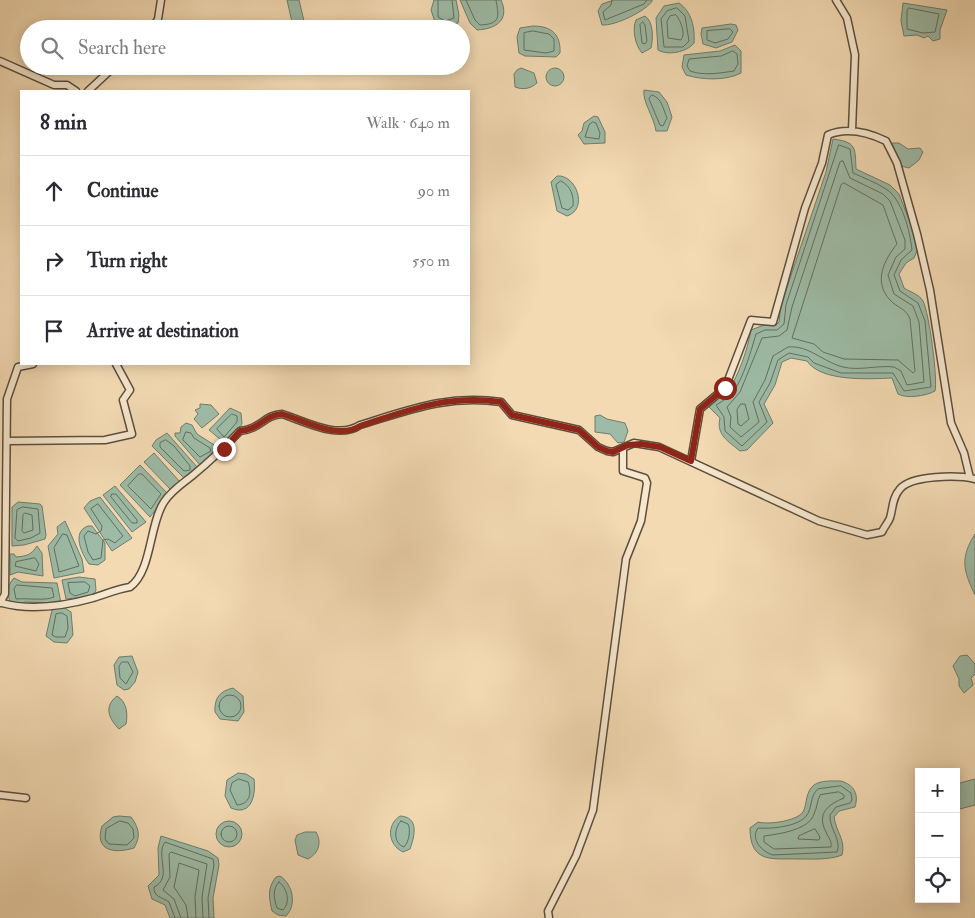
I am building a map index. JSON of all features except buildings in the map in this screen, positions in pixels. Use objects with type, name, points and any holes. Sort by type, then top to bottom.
[{"type":"street","points":[[157,20],[161,0]]},
{"type":"street","points":[[836,0],[847,18],[855,55],[852,130]]},
{"type":"street","points":[[0,61],[20,70]]},
{"type":"street","points":[[32,75],[54,85],[67,85],[74,90]]},
{"type":"street","points":[[89,90],[105,75]]},
{"type":"street","points":[[28,365],[18,367],[9,388],[5,594],[1,603],[16,607],[43,607],[86,599],[130,587],[136,583],[164,501],[182,482],[224,449],[240,431],[252,430],[263,424],[270,416],[282,414],[325,428],[353,430],[420,406],[475,398],[501,402],[512,415],[579,430],[598,447],[607,451],[613,452],[634,443],[652,445],[691,461],[711,473],[819,521],[867,535],[882,532],[890,519],[895,497],[904,485],[913,480],[929,478],[972,478],[964,453],[950,423],[930,290],[917,234],[897,163],[886,140],[852,130],[839,131],[828,135],[822,163],[805,208],[774,322],[751,320],[725,388],[700,409],[691,461]]},
{"type":"street","points":[[7,441],[96,441],[132,434],[123,400],[130,390],[117,365]]},
{"type":"street","points":[[549,918],[548,912],[576,856],[593,810],[626,559],[644,511],[645,478],[623,471],[622,448]]},
{"type":"street","points":[[0,795],[26,798]]},
{"type":"water","points":[[287,0],[299,0],[304,20],[292,20]]},
{"type":"water","points":[[434,0],[456,0],[458,20],[434,20],[431,10]]},
{"type":"water","points":[[460,0],[501,0],[504,13],[495,25],[490,28],[477,30],[469,20]]},
{"type":"water","points":[[614,0],[652,1],[630,17],[608,25],[602,25],[598,11],[602,4]]},
{"type":"water","points":[[679,3],[687,11],[692,21],[694,43],[682,51],[662,52],[658,50],[656,18],[664,6]]},
{"type":"water","points":[[903,3],[947,10],[940,30],[940,39],[933,41],[928,36],[924,38],[917,35],[904,36],[901,21]]},
{"type":"water","points":[[645,16],[650,22],[652,40],[651,48],[642,53],[636,41],[634,28],[636,20]]},
{"type":"water","points":[[736,25],[738,30],[732,42],[716,48],[703,44],[702,28]]},
{"type":"water","points":[[533,26],[550,30],[557,36],[560,53],[556,57],[525,56],[519,53],[517,37],[520,28]]},
{"type":"water","points":[[735,45],[741,51],[741,73],[735,76],[714,79],[686,75],[682,67],[684,55],[720,51]]},
{"type":"water","points":[[521,68],[534,73],[537,83],[532,87],[515,87],[514,74]]},
{"type":"water","points":[[555,68],[561,71],[564,77],[561,83],[555,86],[549,83],[546,77],[549,71]]},
{"type":"water","points":[[644,90],[659,92],[667,102],[672,117],[667,131],[656,131],[645,99]]},
{"type":"water","points":[[594,116],[598,117],[605,132],[605,143],[584,144],[578,135],[582,131],[584,123]]},
{"type":"water","points":[[833,139],[851,144],[855,151],[856,169],[890,185],[899,194],[916,238],[917,251],[914,258],[906,263],[899,274],[904,288],[923,301],[934,360],[935,391],[916,396],[902,396],[898,394],[892,378],[859,379],[834,376],[814,368],[807,361],[791,358],[782,362],[775,385],[764,404],[773,423],[747,450],[740,451],[727,441],[721,433],[720,418],[708,406],[727,392],[735,379],[748,345],[751,330],[764,325],[776,325],[779,322],[781,305],[826,172]]},
{"type":"water","points":[[892,143],[899,143],[908,149],[920,148],[923,152],[919,160],[909,168],[901,166]]},
{"type":"water","points":[[557,176],[570,180],[579,200],[574,212],[567,216],[557,211],[551,182]]},
{"type":"water","points":[[200,404],[211,405],[219,414],[202,428],[194,419],[198,414],[195,410],[200,408]]},
{"type":"water","points":[[230,408],[241,413],[242,424],[226,444],[209,430]]},
{"type":"water","points":[[600,415],[607,419],[625,423],[628,431],[624,442],[618,443],[610,434],[595,432],[595,416]]},
{"type":"water","points":[[186,423],[192,425],[197,434],[219,448],[200,465],[175,436],[175,433],[180,433],[181,427]]},
{"type":"water","points":[[167,433],[198,468],[184,478],[152,446],[156,440]]},
{"type":"water","points":[[154,453],[180,482],[171,490],[144,462]]},
{"type":"water","points":[[140,465],[168,494],[150,517],[120,485]]},
{"type":"water","points":[[115,486],[146,522],[132,532],[103,495]]},
{"type":"water","points":[[100,497],[132,538],[112,551],[84,508],[90,501]]},
{"type":"water","points":[[18,502],[40,504],[42,506],[45,539],[24,545],[12,546],[12,507]]},
{"type":"water","points":[[65,521],[82,559],[84,572],[54,578],[48,546],[58,534],[57,527]]},
{"type":"water","points":[[88,526],[92,526],[105,543],[105,560],[98,565],[89,564],[81,549],[80,533]]},
{"type":"water","points":[[975,534],[975,595],[966,571],[965,557]]},
{"type":"water","points":[[37,546],[42,553],[43,576],[18,572],[10,575],[10,554],[14,554],[16,557],[26,555],[31,553]]},
{"type":"water","points":[[79,577],[95,579],[96,590],[93,596],[66,599],[62,580]]},
{"type":"water","points":[[14,578],[22,582],[57,583],[61,603],[26,602],[13,605],[9,599],[8,592]]},
{"type":"water","points":[[63,607],[71,612],[73,635],[67,643],[54,642],[46,636],[52,610]]},
{"type":"water","points":[[967,655],[975,664],[975,674],[971,678],[973,685],[964,693],[959,686],[959,679],[953,666],[960,656]]},
{"type":"water","points":[[132,656],[138,672],[135,682],[129,689],[124,690],[117,685],[114,665],[119,657]]},
{"type":"water","points":[[233,688],[243,696],[244,712],[238,721],[220,719],[215,712],[217,699],[221,693]]},
{"type":"water","points":[[117,696],[123,701],[127,712],[126,724],[119,729],[112,721],[109,712],[110,704]]},
{"type":"water","points":[[238,773],[246,774],[254,779],[254,791],[248,807],[238,810],[231,808],[225,796],[227,780]]},
{"type":"water","points":[[975,779],[975,805],[960,809],[960,783]]},
{"type":"water","points":[[841,781],[849,785],[856,794],[855,807],[839,811],[834,817],[842,840],[842,855],[821,859],[773,859],[759,854],[754,848],[750,828],[758,822],[776,822],[797,817],[804,810],[811,787],[817,783]]},
{"type":"water","points":[[400,816],[410,820],[414,828],[410,849],[403,852],[394,845],[391,835],[392,824]]},
{"type":"water","points":[[113,817],[131,817],[136,825],[138,836],[134,848],[119,851],[103,846],[100,834],[102,826]]},
{"type":"water","points":[[229,821],[239,824],[242,834],[239,844],[229,847],[219,844],[216,834],[219,824]]},
{"type":"water","points":[[305,832],[316,832],[319,840],[315,854],[308,859],[298,855],[295,840],[297,835]]},
{"type":"water","points":[[161,836],[208,851],[218,858],[219,865],[213,898],[214,918],[170,918],[165,905],[152,899],[148,886],[159,875],[158,848]]},
{"type":"water","points":[[280,876],[288,884],[292,895],[292,906],[286,916],[278,915],[272,911],[270,902],[271,885],[276,877]]},
{"type":"route","points":[[224,449],[240,431],[252,430],[263,424],[270,416],[276,414],[282,414],[325,428],[353,430],[420,406],[475,398],[501,402],[512,415],[528,417],[579,430],[598,447],[607,451],[613,452],[634,443],[652,445],[691,461],[695,450],[700,409],[707,401],[725,388]]}]
